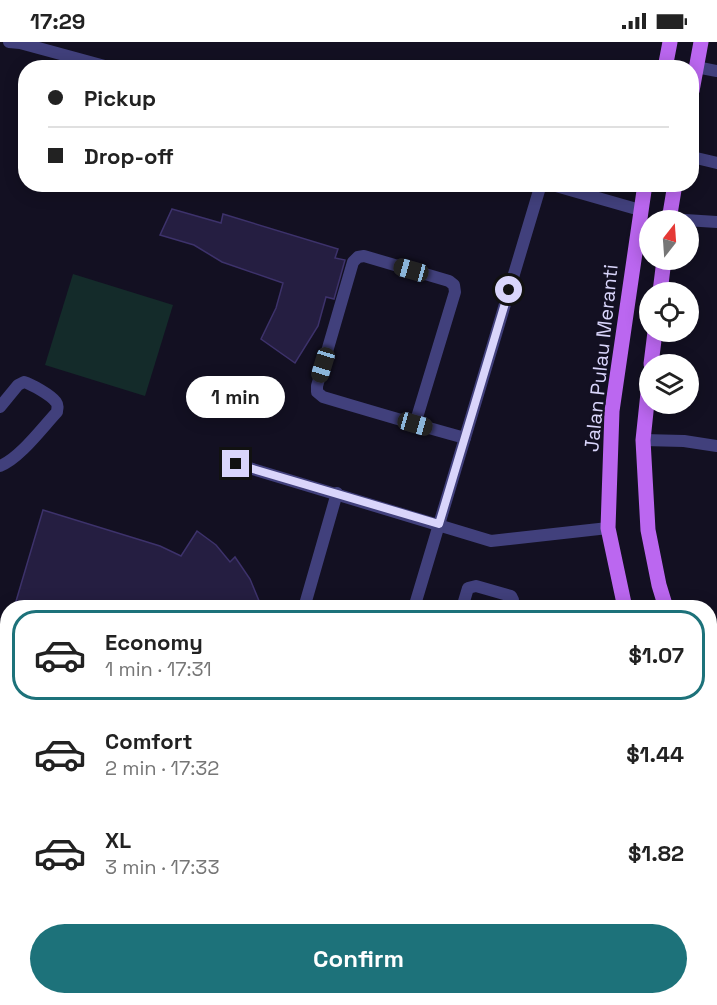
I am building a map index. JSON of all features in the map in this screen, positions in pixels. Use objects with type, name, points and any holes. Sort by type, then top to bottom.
[{"type":"main road","points":[[667,60],[670,42]]},
{"type":"main road","points":[[697,60],[701,42]]},
{"type":"main road","name":"Jalan Pulau Meranti","points":[[640,210],[643,192]]},
{"type":"main road","points":[[671,210],[674,192]]},
{"type":"main road","name":"Jalan Pulau Meranti","points":[[623,600],[608,528],[612,411],[639,217]]},
{"type":"main road","points":[[646,414],[643,440],[648,530],[664,600]]},
{"type":"lane","points":[[9,42],[83,60]]},
{"type":"lane","points":[[699,68],[717,71]]},
{"type":"lane","points":[[699,159],[717,163]]},
{"type":"lane","points":[[416,600],[539,192]]},
{"type":"lane","points":[[577,192],[640,210]]},
{"type":"lane","points":[[699,221],[717,222]]},
{"type":"lane","points":[[415,424],[454,292],[454,285],[449,281],[364,256],[358,257],[353,262],[316,386],[318,392],[323,397],[415,424],[465,438]]},
{"type":"lane","points":[[0,407],[18,385],[24,382],[56,401],[58,406],[57,412],[21,450],[7,463],[0,466]]},
{"type":"lane","points":[[643,440],[684,441],[717,446]]},
{"type":"lane","points":[[236,464],[480,538],[500,541],[567,531],[608,528]]},
{"type":"lane","points":[[306,600],[337,494]]},
{"type":"lane","points":[[464,600],[466,592],[472,586],[507,594],[513,600]]},
{"type":"green space","points":[[73,274],[173,305],[145,396],[45,365]]},
{"type":"building","points":[[172,209],[221,223],[223,214],[338,249],[335,258],[345,260],[334,299],[326,297],[318,326],[295,363],[261,339],[276,308],[283,283],[222,262],[194,245],[160,235]]},
{"type":"building","points":[[43,510],[160,546],[181,556],[197,531],[216,545],[230,562],[235,557],[250,579],[259,600],[16,600]]},
{"type":"route","points":[[236,464],[439,524],[509,290]]}]
